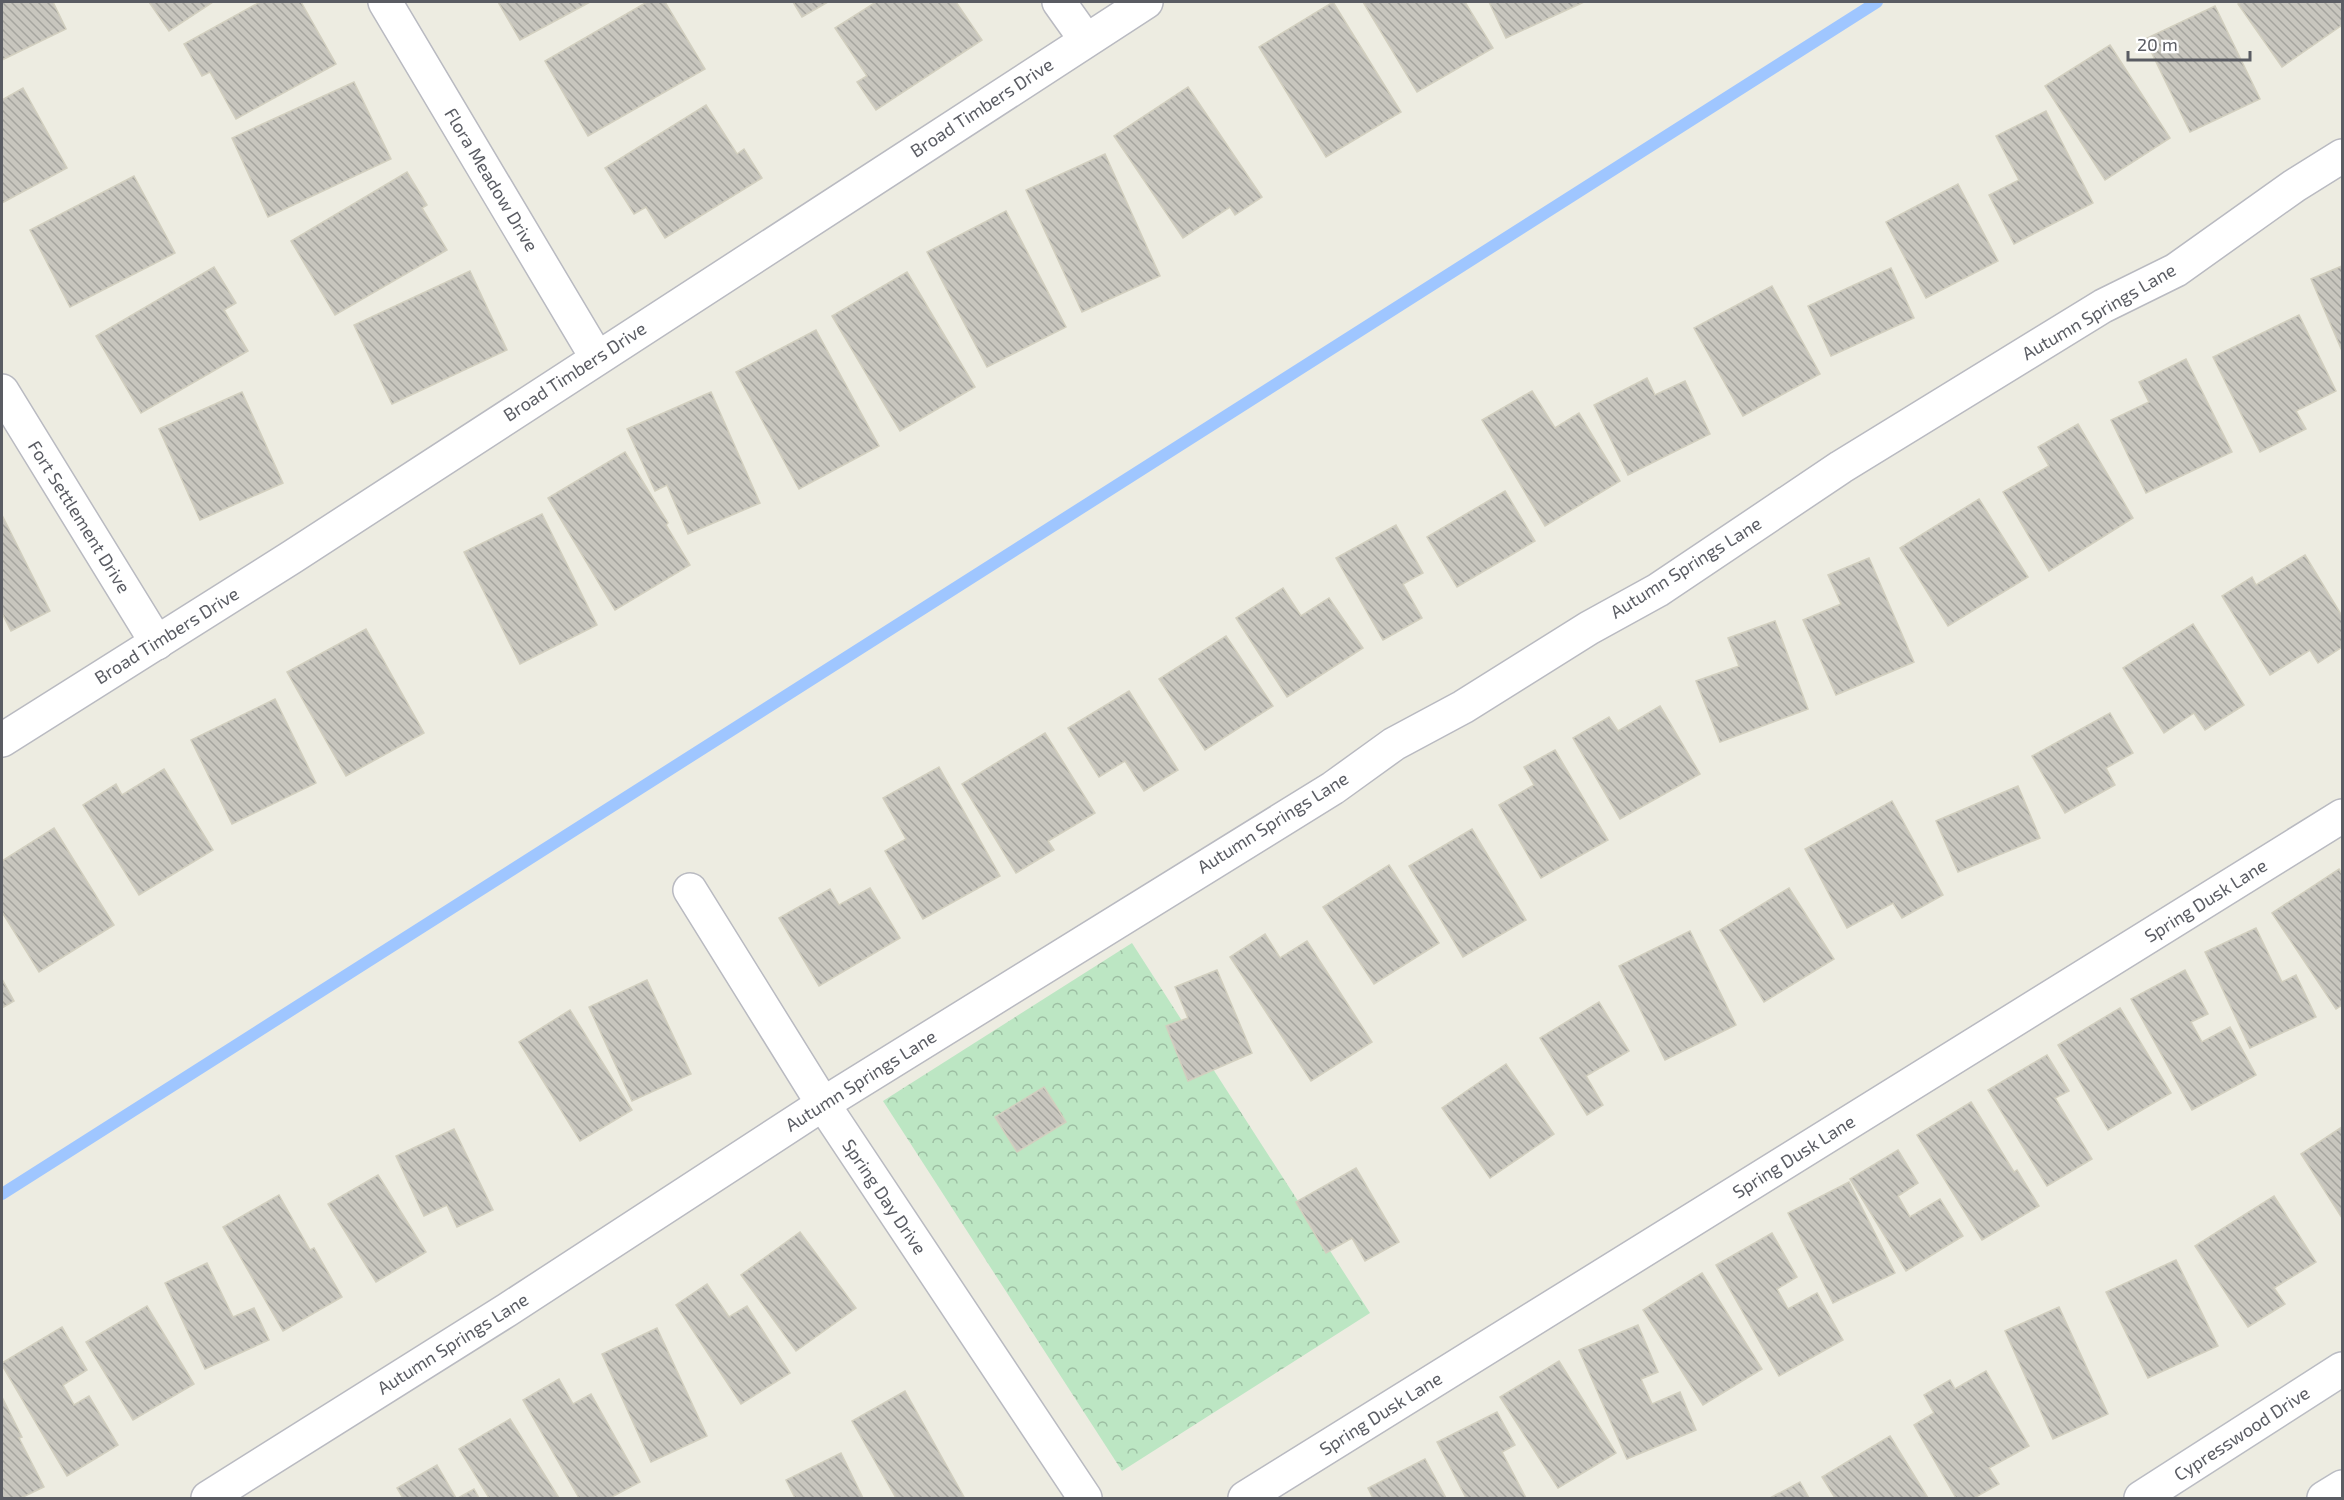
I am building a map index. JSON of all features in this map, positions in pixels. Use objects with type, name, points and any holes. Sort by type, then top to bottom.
[{"type":"street","name":"Flora Meadow Drive","points":[[385,2],[597,358]]},
{"type":"street","points":[[1059,2],[1086,40]]},
{"type":"street","name":"Broad Timbers Drive","points":[[2,740],[157,643],[1146,2]]},
{"type":"street","name":"Autumn Springs Lane","points":[[208,1498],[507,1311],[823,1104],[1333,788],[1394,744],[1463,707],[1589,628],[1658,590],[1861,455],[2103,306],[2176,270],[2294,186],[2343,156]]},
{"type":"street","name":"Fort Settlement Drive","points":[[2,391],[157,643]]},
{"type":"street","name":"Spring Dusk Lane","points":[[1245,1498],[2343,816]]},
{"type":"street","name":"Spring Day Drive","points":[[690,891],[823,1104],[1085,1498]]},
{"type":"street","name":"Cypresswood Drive","points":[[2141,1498],[2343,1369]]},
{"type":"street","points":[[2324,1498],[2343,1486]]},
{"type":"green space","points":[[1132,943],[1370,1313],[1122,1471],[883,1101]]},
{"type":"building","points":[[2,2],[53,2],[66,29],[2,60]]},
{"type":"building","points":[[149,2],[213,2],[169,31]]},
{"type":"building","points":[[260,2],[301,2],[336,64],[236,119],[210,72],[202,76],[184,44]]},
{"type":"building","points":[[498,2],[590,2],[520,40]]},
{"type":"building","points":[[647,2],[665,2],[705,69],[588,136],[545,61]]},
{"type":"building","points":[[793,2],[828,2],[802,17]]},
{"type":"building","points":[[876,2],[956,2],[982,40],[876,110],[857,82],[867,76],[835,28]]},
{"type":"building","points":[[1333,2],[1401,112],[1326,157],[1259,47]]},
{"type":"building","points":[[1363,2],[1465,2],[1493,48],[1417,92]]},
{"type":"building","points":[[1489,2],[1584,2],[1506,38]]},
{"type":"building","points":[[2241,2],[2342,2],[2342,25],[2282,67],[2238,4]]},
{"type":"building","points":[[2215,6],[2260,99],[2190,132],[2145,39]]},
{"type":"building","points":[[2110,45],[2170,138],[2105,180],[2045,86]]},
{"type":"building","points":[[354,82],[391,159],[268,217],[232,138]]},
{"type":"building","points":[[1188,87],[1262,197],[1235,215],[1230,207],[1183,238],[1114,136]]},
{"type":"building","points":[[23,88],[67,168],[2,203],[2,100]]},
{"type":"building","points":[[706,105],[737,154],[744,149],[762,178],[665,238],[646,207],[634,214],[605,168]]},
{"type":"building","points":[[2046,111],[2093,203],[2014,244],[1989,195],[2019,180],[1996,136]]},
{"type":"building","points":[[1105,154],[1160,276],[1082,312],[1026,190]]},
{"type":"building","points":[[407,172],[427,205],[422,208],[447,250],[335,315],[291,241]]},
{"type":"building","points":[[134,176],[175,253],[70,307],[30,230]]},
{"type":"building","points":[[1958,184],[1998,261],[1926,298],[1886,222]]},
{"type":"building","points":[[1006,211],[1066,327],[987,367],[927,252]]},
{"type":"building","points":[[2342,266],[2342,351],[2311,279]]},
{"type":"building","points":[[214,267],[236,303],[224,310],[248,351],[141,413],[96,336]]},
{"type":"building","points":[[1891,268],[1914,318],[1831,356],[1808,306]]},
{"type":"building","points":[[470,271],[507,350],[392,404],[354,325]]},
{"type":"building","points":[[907,272],[975,387],[900,431],[832,316]]},
{"type":"building","points":[[1772,286],[1820,374],[1743,416],[1694,328]]},
{"type":"building","points":[[2299,315],[2336,391],[2296,411],[2306,429],[2260,452],[2213,357]]},
{"type":"building","points":[[816,330],[879,446],[799,489],[736,372]]},
{"type":"building","points":[[2186,359],[2232,452],[2146,493],[2111,420],[2149,402],[2139,382]]},
{"type":"building","points":[[1647,378],[1655,395],[1685,381],[1710,434],[1628,475],[1594,405]]},
{"type":"building","points":[[1532,391],[1555,428],[1579,413],[1620,481],[1545,526],[1482,420]]},
{"type":"building","points":[[242,392],[283,483],[200,520],[159,429]]},
{"type":"building","points":[[711,392],[760,503],[688,534],[667,485],[655,491],[627,429]]},
{"type":"building","points":[[2078,424],[2133,518],[2049,571],[2003,492],[2049,466],[2038,447]]},
{"type":"building","points":[[625,452],[668,523],[666,525],[690,565],[615,610],[548,498]]},
{"type":"building","points":[[1505,491],[1535,541],[1457,587],[1427,537]]},
{"type":"building","points":[[1979,499],[2028,577],[1948,626],[1900,548]]},
{"type":"building","points":[[542,514],[597,625],[520,664],[464,552]]},
{"type":"building","points":[[2,515],[50,611],[11,631],[2,613]]},
{"type":"building","points":[[1396,525],[1423,573],[1403,584],[1422,618],[1383,640],[1336,558]]},
{"type":"building","points":[[2305,555],[2342,616],[2342,647],[2318,663],[2310,650],[2270,675],[2222,596],[2252,577],[2256,585]]},
{"type":"building","points":[[1869,558],[1914,662],[1836,695],[1803,620],[1841,604],[1828,575]]},
{"type":"building","points":[[1283,588],[1301,616],[1329,598],[1363,648],[1287,697],[1236,618]]},
{"type":"building","points":[[1775,621],[1808,709],[1720,742],[1696,681],[1739,666],[1728,638]]},
{"type":"building","points":[[2193,624],[2244,705],[2205,730],[2194,713],[2164,733],[2123,668]]},
{"type":"building","points":[[366,629],[424,733],[346,776],[287,672]]},
{"type":"building","points":[[1226,636],[1273,706],[1205,750],[1159,679]]},
{"type":"building","points":[[1129,691],[1178,770],[1144,791],[1125,761],[1099,777],[1068,728]]},
{"type":"building","points":[[275,699],[316,783],[232,824],[191,740]]},
{"type":"building","points":[[1660,706],[1700,774],[1620,819],[1573,738],[1609,717],[1618,731]]},
{"type":"building","points":[[2110,713],[2133,753],[2106,768],[2115,785],[2065,813],[2032,756]]},
{"type":"building","points":[[1045,733],[1095,813],[1048,841],[1054,850],[1016,873],[962,784]]},
{"type":"building","points":[[1555,750],[1608,840],[1541,878],[1499,805],[1534,785],[1524,767]]},
{"type":"building","points":[[939,767],[1000,876],[923,919],[885,851],[906,839],[883,798]]},
{"type":"building","points":[[164,769],[213,850],[139,895],[83,805],[116,784],[122,795]]},
{"type":"building","points":[[2018,786],[2040,838],[1958,872],[1936,821]]},
{"type":"building","points":[[1892,801],[1943,895],[1902,918],[1893,903],[1847,928],[1805,849]]},
{"type":"building","points":[[54,828],[114,925],[39,972],[2,912],[2,861]]},
{"type":"building","points":[[1472,829],[1526,920],[1463,957],[1409,866]]},
{"type":"building","points":[[1389,865],[1439,943],[1374,984],[1323,907]]},
{"type":"building","points":[[2339,869],[2342,874],[2342,1005],[2336,1009],[2272,913]]},
{"type":"building","points":[[870,888],[900,938],[819,986],[779,918],[830,889],[839,905]]},
{"type":"building","points":[[1789,888],[1834,959],[1764,1002],[1720,930]]},
{"type":"building","points":[[2256,928],[2282,982],[2296,975],[2316,1017],[2250,1048],[2205,952]]},
{"type":"building","points":[[1690,931],[1736,1025],[1665,1060],[1619,966]]},
{"type":"building","points":[[1265,934],[1280,958],[1307,941],[1372,1042],[1311,1081],[1230,957]]},
{"type":"building","points":[[1217,970],[1252,1053],[1188,1081],[1166,1026],[1188,1018],[1175,987]]},
{"type":"building","points":[[2185,970],[2208,1014],[2191,1022],[2202,1042],[2230,1027],[2256,1075],[2192,1110],[2131,999]]},
{"type":"building","points":[[2,979],[14,1001],[2,1008]]},
{"type":"building","points":[[647,980],[691,1074],[632,1101],[589,1007]]},
{"type":"building","points":[[1599,1002],[1629,1051],[1586,1076],[1603,1105],[1587,1115],[1540,1038]]},
{"type":"building","points":[[2120,1008],[2171,1093],[2108,1130],[2058,1045]]},
{"type":"building","points":[[570,1010],[632,1110],[580,1141],[519,1042]]},
{"type":"building","points":[[2047,1055],[2069,1091],[2055,1098],[2092,1159],[2047,1186],[1988,1090]]},
{"type":"building","points":[[1506,1064],[1554,1134],[1490,1178],[1442,1108]]},
{"type":"building","points":[[1044,1087],[1066,1122],[1017,1152],[995,1117]]},
{"type":"building","points":[[1971,1102],[2014,1172],[2017,1170],[2039,1206],[1982,1240],[1917,1135]]},
{"type":"building","points":[[2342,1127],[2342,1218],[2301,1154]]},
{"type":"building","points":[[454,1129],[493,1210],[457,1227],[447,1205],[424,1216],[396,1156]]},
{"type":"building","points":[[1898,1150],[1918,1183],[1898,1196],[1910,1217],[1940,1199],[1963,1236],[1906,1271],[1850,1179]]},
{"type":"building","points":[[1356,1168],[1399,1242],[1365,1261],[1352,1238],[1326,1253],[1296,1202]]},
{"type":"building","points":[[378,1175],[426,1252],[376,1282],[328,1204]]},
{"type":"building","points":[[1849,1182],[1895,1273],[1833,1303],[1788,1213]]},
{"type":"building","points":[[279,1195],[310,1250],[314,1248],[342,1297],[283,1331],[223,1227]]},
{"type":"building","points":[[2274,1196],[2316,1262],[2274,1288],[2285,1304],[2248,1327],[2195,1246]]},
{"type":"building","points":[[800,1232],[856,1308],[796,1351],[741,1275]]},
{"type":"building","points":[[1772,1233],[1797,1277],[1777,1289],[1788,1309],[1817,1293],[1843,1340],[1779,1376],[1716,1265]]},
{"type":"building","points":[[2176,1260],[2218,1346],[2148,1378],[2106,1292]]},
{"type":"building","points":[[207,1263],[233,1317],[254,1308],[269,1340],[205,1369],[165,1283]]},
{"type":"building","points":[[1702,1273],[1762,1369],[1703,1405],[1643,1310]]},
{"type":"building","points":[[707,1284],[729,1317],[747,1306],[790,1373],[741,1404],[676,1305]]},
{"type":"building","points":[[147,1306],[194,1384],[133,1420],[86,1342]]},
{"type":"building","points":[[2059,1307],[2108,1414],[2053,1439],[2005,1331]]},
{"type":"building","points":[[1638,1325],[1658,1372],[1641,1379],[1652,1404],[1680,1392],[1696,1430],[1627,1459],[1579,1350]]},
{"type":"building","points":[[62,1327],[87,1370],[63,1385],[74,1405],[89,1396],[118,1445],[67,1476],[2,1365]]},
{"type":"building","points":[[657,1328],[707,1436],[651,1462],[602,1354]]},
{"type":"building","points":[[1559,1361],[1616,1453],[1558,1488],[1500,1397]]},
{"type":"building","points":[[1986,1371],[2029,1446],[1989,1468],[1999,1484],[1974,1498],[1956,1498],[1914,1425],[1934,1413],[1924,1395],[1950,1380],[1955,1389]]},
{"type":"building","points":[[559,1379],[573,1404],[591,1394],[640,1482],[610,1498],[579,1498],[523,1400]]},
{"type":"building","points":[[905,1391],[964,1497],[896,1498],[852,1421]]},
{"type":"building","points":[[2,1397],[22,1437],[19,1438],[44,1487],[21,1498],[2,1498]]},
{"type":"building","points":[[1497,1412],[1515,1445],[1502,1452],[1526,1498],[1466,1498],[1437,1442]]},
{"type":"building","points":[[510,1419],[559,1498],[489,1498],[459,1449]]},
{"type":"building","points":[[1890,1436],[1928,1498],[1835,1498],[1822,1477]]},
{"type":"building","points":[[841,1453],[863,1498],[795,1498],[786,1480]]},
{"type":"building","points":[[1425,1459],[1446,1498],[1373,1498],[1368,1488]]},
{"type":"building","points":[[437,1465],[456,1498],[403,1498],[397,1488]]},
{"type":"building","points":[[1800,1482],[1809,1498],[1770,1498]]},
{"type":"building","points":[[474,1489],[479,1498],[458,1498]]},
{"type":"waterway","points":[[2,1194],[1877,2]]}]
